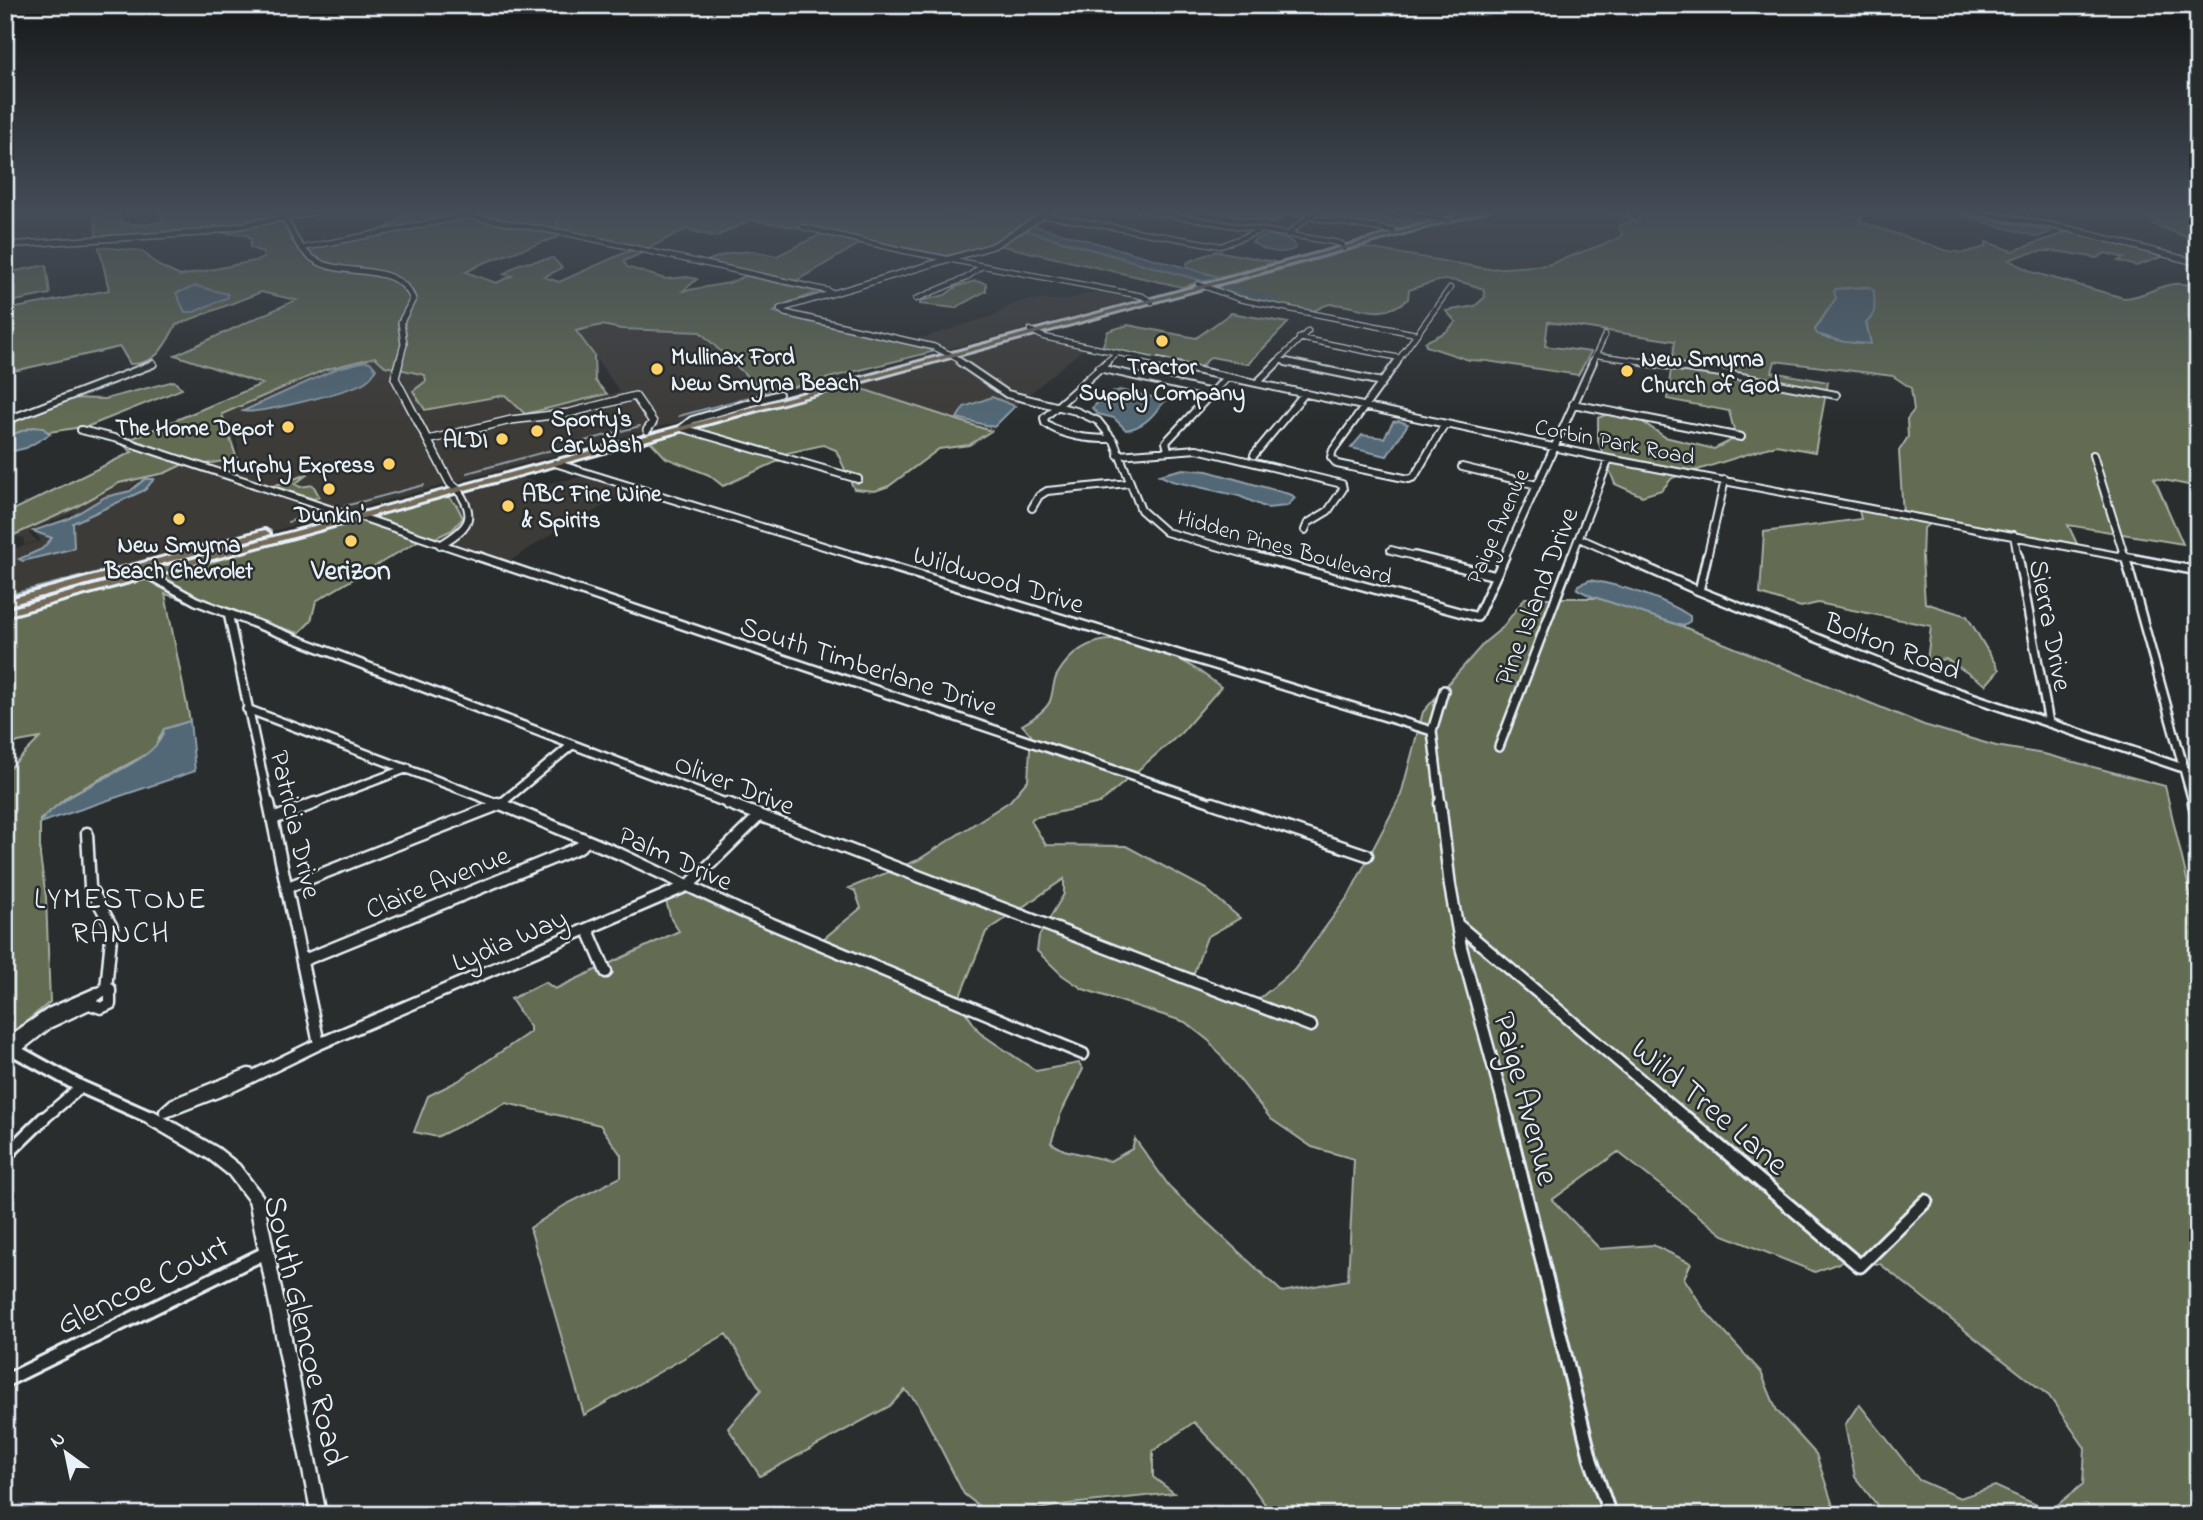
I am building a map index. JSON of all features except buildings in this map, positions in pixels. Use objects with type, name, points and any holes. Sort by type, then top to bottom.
[{"type":"main road","points":[[5,611],[246,538],[558,462],[1220,281]]},
{"type":"main road","points":[[5,603],[358,516],[663,425],[779,394],[950,354]]},
{"type":"main road","points":[[558,462],[658,432],[663,425]]},
{"type":"street","points":[[399,281],[410,290],[413,299],[401,322],[404,344],[396,370],[396,382],[401,386],[453,486],[461,491],[469,505],[467,507],[471,515],[468,524],[440,545]]},
{"type":"street","points":[[783,281],[829,291]]},
{"type":"street","points":[[868,281],[783,306],[779,310],[950,354]]},
{"type":"street","points":[[916,299],[959,281]]},
{"type":"street","points":[[1056,281],[1150,300]]},
{"type":"street","points":[[1202,286],[1239,299],[1416,334]]},
{"type":"street","points":[[1445,425],[1414,477],[1402,480],[1337,464],[1331,457],[1333,450],[1450,288]]},
{"type":"street","points":[[1257,383],[1308,331]]},
{"type":"street","name":"Corbin Park Road","points":[[1033,332],[1116,353],[1553,448],[2198,571]]},
{"type":"street","name":"Paige Avenue","points":[[1477,617],[1605,335]]},
{"type":"street","points":[[1299,338],[1400,358]]},
{"type":"street","points":[[1112,439],[1093,439],[1049,427],[1044,418],[1116,353]]},
{"type":"street","name":"Hidden Pines Boulevard","points":[[950,354],[1006,394],[1090,417],[1102,424],[1112,439],[1142,512],[1153,524],[1171,534],[1477,617]]},
{"type":"street","points":[[1596,355],[1721,373],[1836,395]]},
{"type":"street","points":[[1279,360],[1382,382]]},
{"type":"street","points":[[5,421],[153,364]]},
{"type":"street","points":[[1099,368],[1212,393]]},
{"type":"street","points":[[1167,450],[1166,442],[1227,377]]},
{"type":"street","points":[[1254,455],[1305,393]]},
{"type":"street","points":[[682,428],[692,420],[779,394]]},
{"type":"street","points":[[428,440],[511,420],[569,413],[635,396],[653,422],[647,430]]},
{"type":"street","points":[[1573,404],[1741,437]]},
{"type":"street","points":[[641,405],[663,425]]},
{"type":"street","points":[[682,428],[858,479]]},
{"type":"street","points":[[82,430],[118,439],[341,513]]},
{"type":"street","points":[[1118,455],[1197,449],[1342,484],[1343,489],[1328,511],[1308,523],[1305,530]]},
{"type":"street","points":[[2093,456],[2125,557],[2198,818]]},
{"type":"street","name":"Pine Island Drive","points":[[1499,747],[1609,459]]},
{"type":"street","name":"Wildwood Drive","points":[[558,462],[1245,677],[1432,731]]},
{"type":"street","points":[[1462,467],[1537,485]]},
{"type":"street","points":[[1699,590],[1724,480]]},
{"type":"street","points":[[1032,508],[1039,496],[1047,491],[1129,483]]},
{"type":"street","name":"South Timberlane Drive","points":[[358,516],[1367,855]]},
{"type":"street","name":"Sierra Drive","points":[[2014,535],[2049,723]]},
{"type":"street","name":"Bolton Road","points":[[1579,538],[1699,590],[1927,682],[2183,768],[2198,776]]},
{"type":"street","points":[[1391,550],[1496,576]]},
{"type":"street","name":"Oliver Drive","points":[[145,570],[196,601],[1311,1026]]},
{"type":"street","name":"Patricia Drive","points":[[229,613],[247,709],[304,960],[320,1044]]},
{"type":"street","name":"Paige Avenue","points":[[1444,690],[1432,731],[1457,924],[1520,1165],[1591,1460],[1610,1515]]},
{"type":"street","name":"Palm Drive","points":[[247,709],[502,804],[689,885],[741,911],[1083,1054]]},
{"type":"street","points":[[288,887],[502,804],[572,745]]},
{"type":"street","points":[[273,819],[408,768]]},
{"type":"street","name":"Lydia Way","points":[[159,1115],[235,1085],[255,1073],[320,1044],[689,885],[759,816]]},
{"type":"street","points":[[8,1047],[48,1023],[91,1003],[102,991],[112,945],[112,927],[90,887],[87,833]]},
{"type":"street","name":"Claire Avenue","points":[[304,960],[566,853],[586,842]]},
{"type":"street","name":"Wild Tree Lane","points":[[1457,924],[1860,1266],[1926,1201]]},
{"type":"street","points":[[588,930],[606,972]]},
{"type":"street","points":[[8,1047],[51,1013],[110,989],[110,1004],[101,1008],[91,1003]]},
{"type":"street","name":"South Glencoe Road","points":[[8,1047],[81,1087],[159,1115],[234,1170],[257,1199],[265,1253],[319,1515]]},
{"type":"street","points":[[5,1156],[25,1133],[81,1087]]},
{"type":"street","name":"Glencoe Court","points":[[5,1381],[265,1253]]},
{"type":"shaded area","points":[[1105,289],[1125,290],[1148,296],[945,349],[912,341],[992,316],[1013,304],[1030,300],[1067,300]]},
{"type":"shaded area","points":[[602,325],[621,329],[699,333],[768,398],[5,603],[5,551],[41,541],[36,534],[188,463],[222,474],[241,465],[232,419],[230,421],[239,465],[223,473],[199,465],[236,458],[222,413],[228,409],[343,363],[375,357],[385,366],[394,368],[393,382],[415,414],[474,400],[505,396],[524,415],[620,392],[576,330]],"holes":[[[366,361],[281,405],[243,412],[338,368]]]},
{"type":"shaded area","points":[[1035,337],[1088,345],[1015,406],[992,397],[964,407],[958,418],[994,427],[991,431],[853,386]]},
{"type":"shaded area","points":[[399,370],[425,375],[426,381],[413,391],[425,410],[417,412]]},
{"type":"shaded area","points":[[165,473],[138,481],[126,491],[104,497],[81,510],[31,530],[29,534],[38,541],[24,545],[24,538],[12,536],[76,507],[119,483]]},
{"type":"shaded area","points":[[589,475],[630,492],[555,532],[505,564],[431,540],[452,530],[457,506],[448,496],[517,477],[547,484]]},
{"type":"green space","points":[[5,281],[48,281],[50,294],[5,303]]},
{"type":"green space","points":[[107,281],[394,281],[401,284],[410,299],[399,322],[402,345],[394,368],[385,366],[375,357],[324,370],[222,414],[237,459],[199,465],[188,462],[165,473],[119,483],[76,507],[12,536],[5,535],[5,514],[132,452],[121,443],[262,384],[175,355],[296,300],[261,292],[176,325],[159,353],[147,361],[130,364],[120,347],[5,373],[5,310],[109,290]]},
{"type":"green space","points":[[403,281],[695,281],[683,291],[734,281],[768,281],[819,292],[781,305],[774,312],[939,350],[766,394],[700,332],[621,329],[602,325],[576,331],[594,355],[595,381],[607,394],[525,414],[505,395],[425,410],[413,391],[426,381],[425,375],[399,369],[407,344],[404,322],[415,299],[411,289]]},
{"type":"green space","points":[[975,281],[986,283],[986,291],[955,308],[920,304],[920,301],[945,295],[956,287]]},
{"type":"green space","points":[[1155,281],[1203,281],[1182,287]]},
{"type":"green space","points":[[1241,281],[1439,281],[1409,290],[1408,299],[1398,306],[1380,311],[1332,304],[1306,311],[1212,289]]},
{"type":"green space","points":[[1457,281],[2064,281],[2124,298],[2135,297],[2167,285],[2186,284],[2198,287],[2198,487],[2154,478],[2183,544],[2068,525],[2079,548],[1929,520],[1929,524],[1923,529],[1925,603],[1967,616],[1999,670],[1986,685],[1946,659],[1927,662],[1931,626],[1818,603],[1801,607],[1760,594],[1764,532],[1861,519],[1858,506],[1903,515],[1899,451],[1908,437],[1907,419],[1914,410],[1911,388],[1893,376],[1775,361],[1772,372],[1828,382],[1815,452],[1776,445],[1672,478],[1662,490],[1642,496],[1615,484],[1598,441],[1598,418],[1622,408],[1665,437],[1714,449],[1736,438],[1729,411],[1667,399],[1675,341],[1548,322],[1545,346],[1591,352],[1578,375],[1469,360],[1426,346],[1425,342],[1446,332],[1456,322],[1446,311],[1475,306],[1485,297],[1483,289]],"holes":[[[1869,287],[1873,316],[1866,322],[1869,337],[1861,344],[1823,337],[1815,329],[1836,298],[1836,289]]]},
{"type":"green space","points":[[1231,313],[1288,323],[1248,364],[1211,357],[1198,369],[1102,348],[1108,331],[1128,325],[1196,338]]},
{"type":"green space","points":[[174,381],[182,389],[89,426],[49,432],[33,427],[5,437],[5,422],[66,398],[105,399]]},
{"type":"green space","points":[[853,386],[991,431],[969,445],[939,449],[889,486],[875,491],[854,489],[836,450],[823,445],[787,453],[785,458],[723,486],[709,475],[666,458],[650,441]]},
{"type":"green space","points":[[308,474],[295,484],[300,487],[313,485],[319,496],[314,499],[273,486]]},
{"type":"green space","points":[[448,496],[463,518],[452,530],[431,540],[423,538],[316,601],[311,621],[299,633],[165,594],[190,721],[164,729],[153,751],[68,796],[40,820],[50,1002],[5,1039],[5,773],[40,738],[18,742],[5,749],[5,618]]},
{"type":"green space","points":[[1525,598],[1598,598],[1679,625],[1924,725],[1996,746],[2044,754],[2165,786],[2198,926],[2198,1515],[1885,1515],[1855,1477],[1845,1425],[1859,1404],[1919,1480],[1960,1498],[1995,1486],[2050,1511],[2083,1484],[2085,1448],[2049,1396],[1880,1264],[1844,1261],[1815,1272],[1723,1235],[1618,1152],[1552,1200],[1600,1249],[1653,1245],[1691,1263],[1684,1278],[1705,1311],[1761,1372],[1777,1411],[1816,1454],[1836,1515],[1273,1515],[1242,1473],[1194,1422],[1153,1451],[1153,1477],[1174,1493],[1060,1505],[1012,1515],[990,1515],[964,1494],[917,1402],[905,1390],[890,1406],[760,1476],[728,1428],[761,1390],[726,1334],[584,1415],[530,1228],[565,1205],[621,1177],[621,1155],[600,1125],[506,1103],[437,1137],[414,1132],[428,1096],[458,1081],[530,1032],[530,1027],[511,999],[545,982],[555,989],[679,931],[671,919],[666,901],[685,889],[823,939],[861,908],[855,891],[849,888],[918,860],[1010,801],[1028,780],[1031,735],[1022,725],[1048,704],[1057,675],[1073,655],[1093,644],[1114,640],[1136,642],[1159,650],[1202,673],[1221,687],[1181,733],[1100,803],[1033,818],[1031,821],[1046,845],[1126,846],[1206,889],[1240,918],[1207,937],[1191,981],[1259,999],[1294,970],[1349,895],[1401,795],[1423,712],[1485,642],[1502,628]],"holes":[[[1064,879],[1064,894],[1039,936],[1037,951],[1062,975],[1083,989],[1185,1022],[1209,1041],[1271,1119],[1312,1147],[1354,1159],[1348,1280],[1282,1292],[1172,1190],[1135,1139],[1132,1149],[1110,1161],[1064,1150],[1051,1143],[1061,1113],[1083,1069],[1079,1063],[1036,1071],[980,1033],[958,1001],[986,932]]]},
{"type":"water","points":[[196,286],[228,294],[228,297],[194,312],[185,312],[176,293]]},
{"type":"water","points":[[1869,287],[1874,291],[1875,304],[1874,312],[1866,323],[1871,344],[1844,342],[1817,334],[1815,330],[1836,298],[1836,289]]},
{"type":"water","points":[[366,361],[376,369],[369,379],[356,386],[284,406],[243,411],[338,368]]},
{"type":"water","points":[[1119,390],[1165,401],[1144,422],[1126,430],[1114,418],[1098,414],[1092,408],[1105,396]]},
{"type":"water","points":[[992,397],[1015,406],[994,427],[957,418],[964,407]]},
{"type":"water","points":[[1393,422],[1408,424],[1387,456],[1351,448],[1362,435],[1384,438]]},
{"type":"water","points":[[33,427],[43,428],[50,434],[26,448],[5,453],[5,437]]},
{"type":"water","points":[[1183,469],[1207,471],[1295,498],[1287,506],[1267,508],[1239,496],[1172,481],[1159,475]]},
{"type":"water","points":[[145,479],[154,479],[145,490],[73,523],[74,547],[71,549],[23,561],[19,559],[42,549],[52,538],[33,531],[68,519],[105,497],[130,491]]},
{"type":"water","points":[[1590,580],[1655,598],[1690,616],[1690,621],[1683,626],[1577,589],[1578,585]]},
{"type":"water","points":[[190,721],[195,771],[40,823],[69,798],[146,754],[158,742],[164,729]]},
{"type":"waterway","points":[[1222,285],[1277,300]]},
{"type":"waterway","points":[[679,416],[757,395]]},
{"type":"waterway","points":[[467,473],[640,426]]},
{"type":"waterway","points":[[345,506],[424,485]]},
{"type":"waterway","points":[[288,522],[310,515]]},
{"type":"waterway","points":[[5,596],[123,566]]},
{"type":"place","name":"Tractor Supply Company","points":[[1162,341]]},
{"type":"place","name":"Mullinax Ford New Smyrna Beach","points":[[657,369]]},
{"type":"place","name":"New Smyrna Church of God","points":[[1627,371]]},
{"type":"place","name":"The Home Depot","points":[[288,427]]},
{"type":"place","name":"Sporty's Car Wash","points":[[537,431]]},
{"type":"place","name":"ALDI","points":[[502,439]]},
{"type":"place","name":"Murphy Express","points":[[389,464]]},
{"type":"place","name":"Dunkin'","points":[[329,489]]},
{"type":"place","name":"ABC Fine Wine & Spirits","points":[[508,506]]},
{"type":"place","name":"New Smyrna Beach Chevrolet","points":[[179,519]]},
{"type":"place","name":"Verizon","points":[[351,541]]},
{"type":"district","name":"LYMESTONE RANCH","points":[[121,915]]}]
